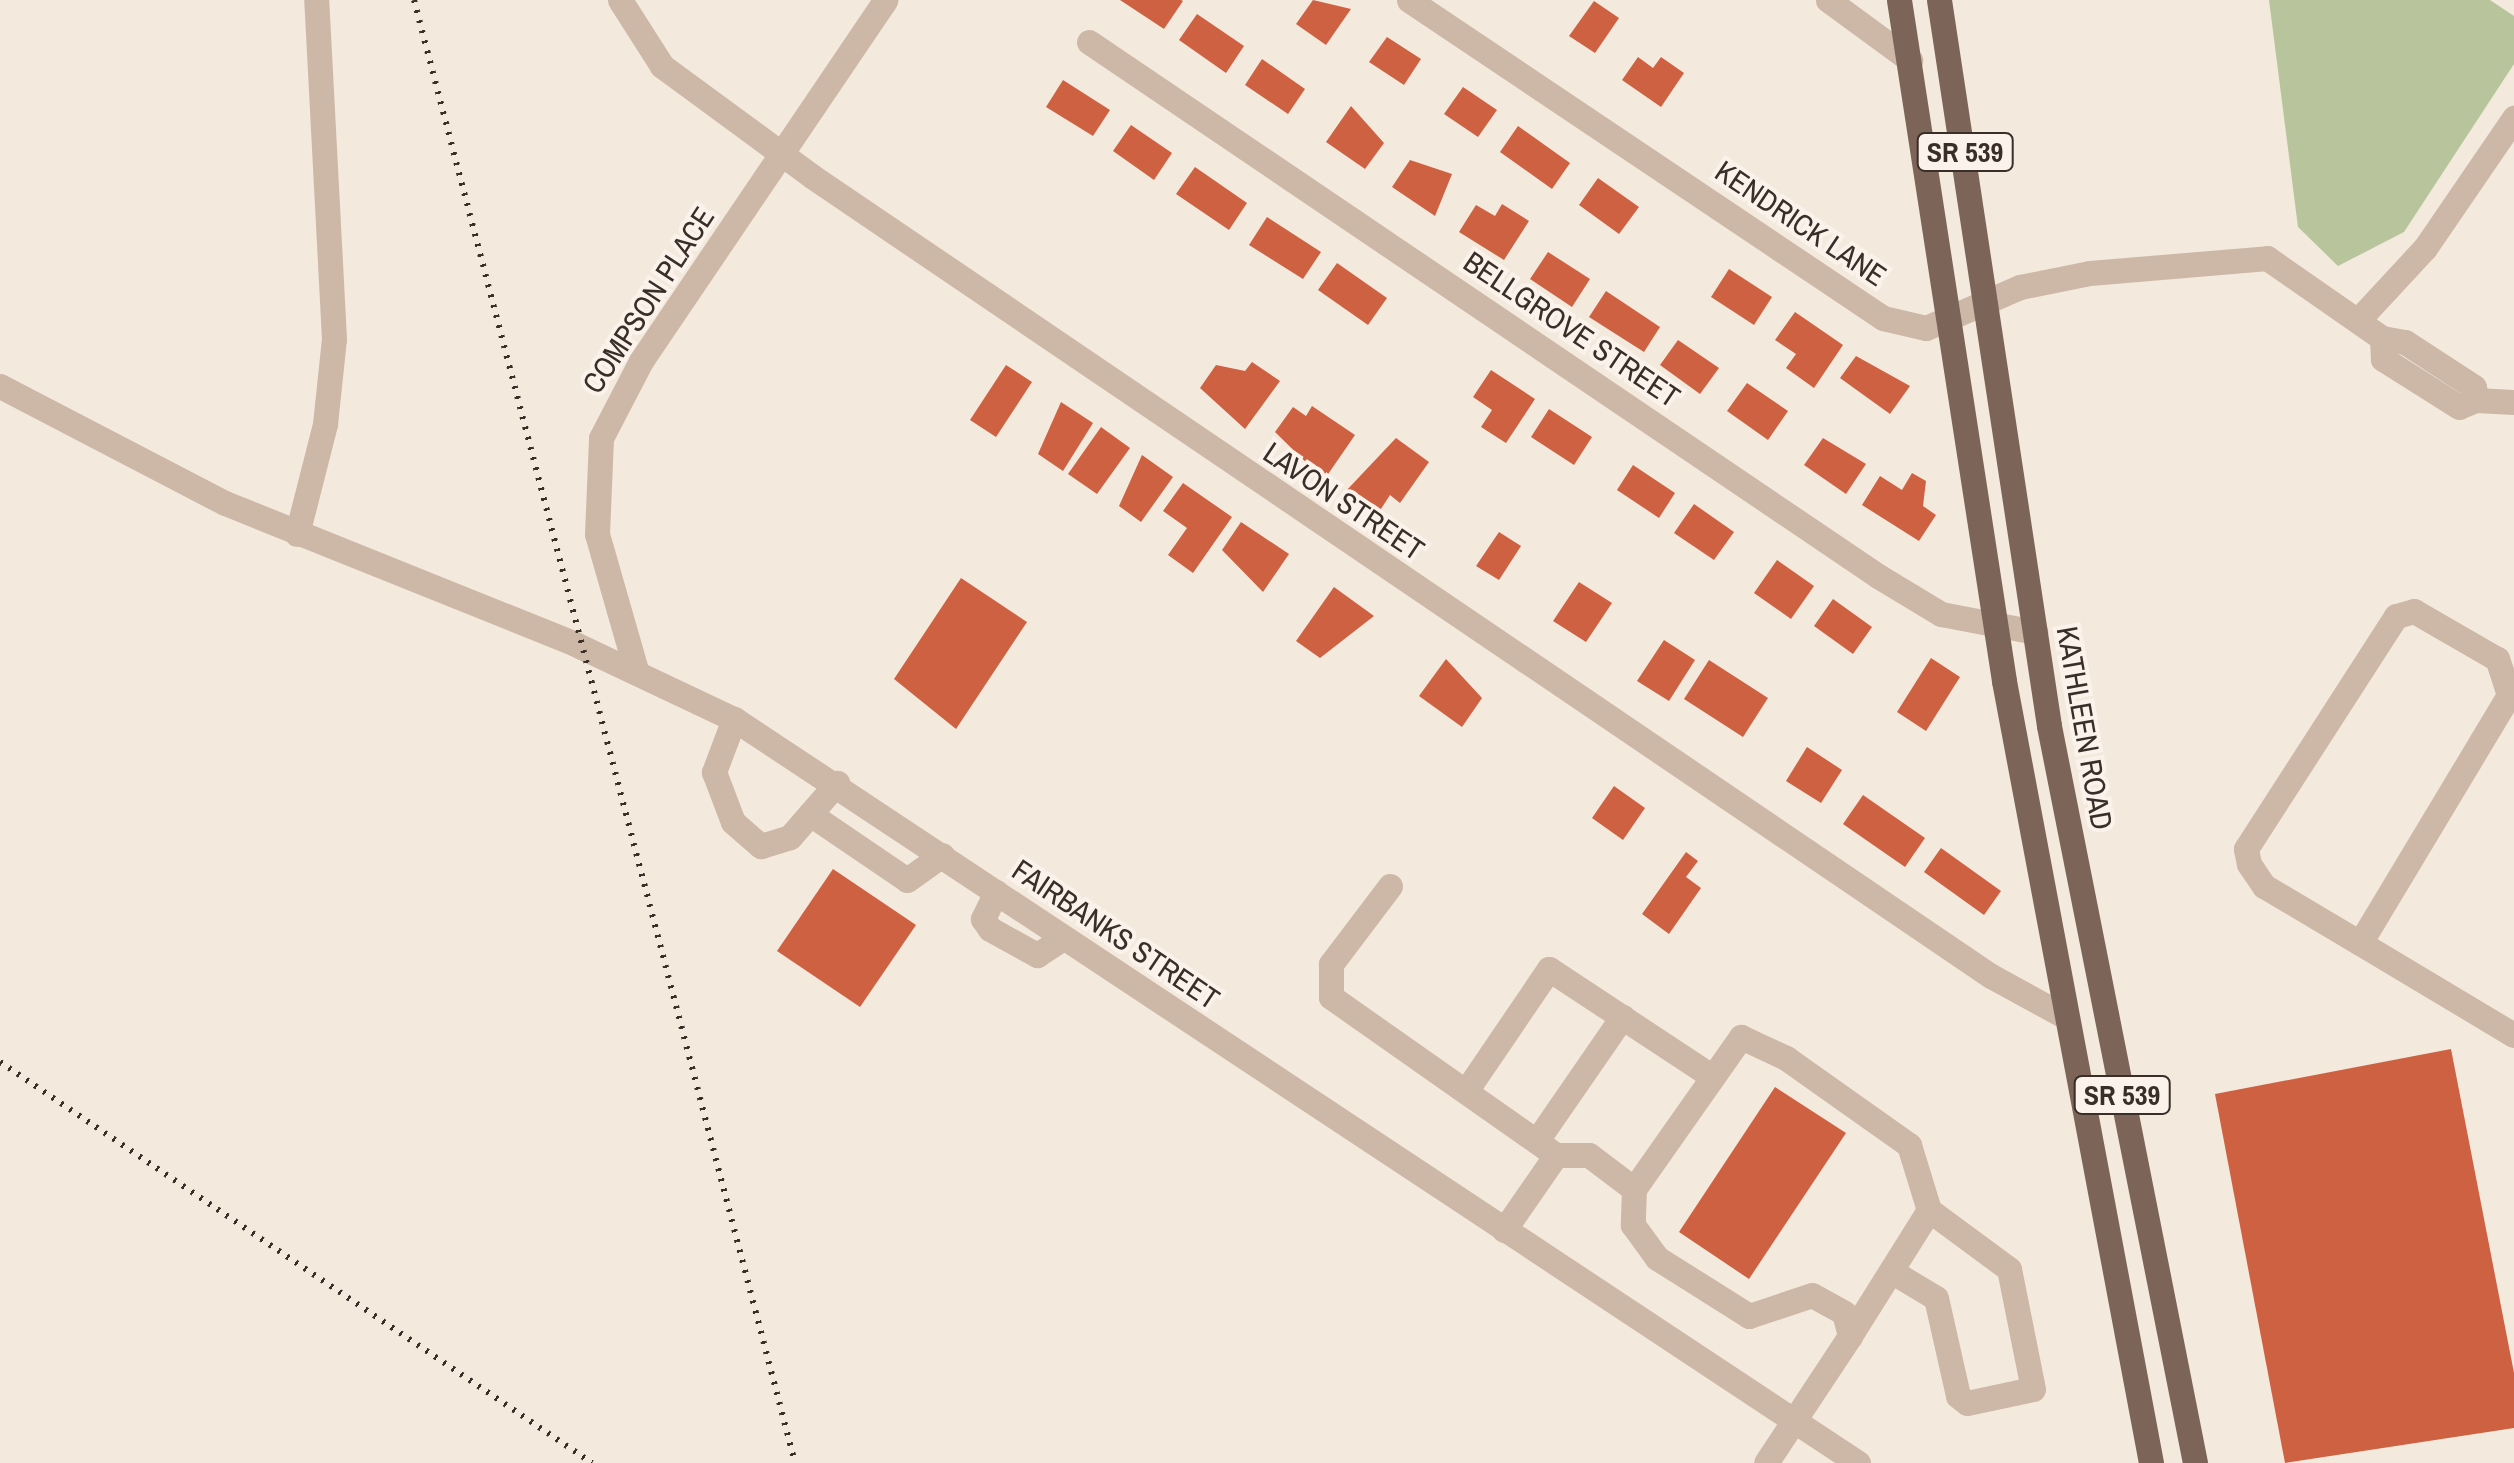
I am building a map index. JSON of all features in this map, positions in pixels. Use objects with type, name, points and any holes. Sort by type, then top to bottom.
[{"type":"main road","name":"SR 539","points":[[1899,0],[1996,630],[2151,1463]]},
{"type":"main road","name":"KATHLEEN ROAD","points":[[1939,0],[1982,304],[2035,632],[2195,1463]]},
{"type":"street","points":[[297,534],[325,424],[334,339],[316,0]]},
{"type":"street","name":"LAVON STREET","points":[[620,0],[662,66],[786,154],[1198,442],[2066,1017]]},
{"type":"street","name":"COMPSON PLACE","points":[[636,670],[597,534],[601,438],[641,361],[786,154],[885,0]]},
{"type":"street","name":"KENDRICK LANE","points":[[1409,0],[1883,318],[1926,328],[1982,304],[2090,272],[2237,254],[2294,271],[2361,317],[2382,338],[2383,359],[2459,407],[2476,400],[2514,402]]},
{"type":"street","points":[[1828,0],[1910,60]]},
{"type":"street","name":"BELLGROVE STREET","points":[[1089,42],[1878,576],[1941,614],[1996,630],[2035,632]]},
{"type":"street","points":[[2361,317],[2425,248],[2514,118]]},
{"type":"street","name":"FAIRBANKS STREET","points":[[0,386],[297,534],[636,670],[734,719],[1858,1463]]},
{"type":"street","points":[[2360,943],[2509,695],[2497,659],[2414,611],[2396,616],[2246,849],[2264,886],[2514,1035]]},
{"type":"street","points":[[734,719],[714,772],[732,822],[774,849],[836,783]]},
{"type":"street","points":[[810,814],[907,880],[942,855]]},
{"type":"street","points":[[1390,886],[1331,964],[1332,997],[1548,1146],[1589,1155],[1634,1189]]},
{"type":"street","points":[[1468,1088],[1549,969],[1712,1077]]},
{"type":"street","points":[[1504,1230],[1622,1017]]},
{"type":"street","points":[[1850,1336],[1844,1313],[1812,1295],[1748,1316],[1657,1258],[1633,1225],[1634,1189],[1741,1037],[1786,1058],[1909,1146],[1929,1210],[2009,1269],[2033,1389],[1968,1403],[1958,1396],[1936,1298],[1891,1271]]},
{"type":"street","points":[[1766,1463],[1929,1210]]},
{"type":"green space","points":[[2269,0],[2490,0],[2514,16],[2514,64],[2404,232],[2338,266],[2298,227]]},
{"type":"building","points":[[1120,0],[1181,0],[1183,1],[1164,29]]},
{"type":"building","points":[[1313,0],[1351,9],[1326,45],[1296,24]]},
{"type":"building","points":[[1594,1],[1619,18],[1595,53],[1569,36]]},
{"type":"building","points":[[1197,14],[1244,46],[1226,73],[1179,40]]},
{"type":"building","points":[[1387,37],[1421,59],[1404,85],[1369,62]]},
{"type":"building","points":[[1638,57],[1653,68],[1661,57],[1684,73],[1661,107],[1622,80]]},
{"type":"building","points":[[1262,59],[1305,89],[1288,114],[1245,85]]},
{"type":"building","points":[[1063,80],[1110,110],[1093,136],[1046,107]]},
{"type":"building","points":[[1463,87],[1497,110],[1478,137],[1444,114]]},
{"type":"building","points":[[1351,106],[1384,143],[1365,169],[1326,142]]},
{"type":"building","points":[[1131,125],[1172,153],[1154,180],[1113,151]]},
{"type":"building","points":[[1518,126],[1570,163],[1552,189],[1500,152]]},
{"type":"building","points":[[1410,160],[1452,174],[1435,216],[1392,187]]},
{"type":"building","points":[[1195,167],[1247,203],[1229,230],[1176,194]]},
{"type":"building","points":[[1598,178],[1639,207],[1619,234],[1579,205]]},
{"type":"building","points":[[1502,204],[1529,221],[1504,260],[1459,232],[1476,205],[1495,216]]},
{"type":"building","points":[[1267,217],[1321,252],[1303,279],[1249,245]]},
{"type":"building","points":[[1548,252],[1590,279],[1572,307],[1530,279]]},
{"type":"building","points":[[1337,263],[1387,298],[1368,325],[1318,290]]},
{"type":"building","points":[[1729,269],[1772,297],[1754,325],[1711,297]]},
{"type":"building","points":[[1606,291],[1660,327],[1644,352],[1589,317]]},
{"type":"building","points":[[1795,312],[1843,345],[1814,388],[1786,368],[1796,354],[1775,340]]},
{"type":"building","points":[[1678,340],[1719,368],[1700,394],[1660,365]]},
{"type":"building","points":[[1856,356],[1910,386],[1890,414],[1840,378]]},
{"type":"building","points":[[1252,362],[1280,381],[1245,429],[1200,388],[1216,365],[1245,371]]},
{"type":"building","points":[[1006,365],[1032,382],[996,437],[970,420]]},
{"type":"building","points":[[1491,370],[1535,399],[1506,443],[1481,427],[1492,410],[1473,397]]},
{"type":"building","points":[[1747,383],[1788,411],[1768,440],[1727,411]]},
{"type":"building","points":[[1061,402],[1093,423],[1063,471],[1038,454]]},
{"type":"building","points":[[1312,406],[1355,435],[1324,480],[1275,432],[1293,407],[1306,416]]},
{"type":"building","points":[[1549,409],[1592,437],[1574,465],[1531,437]]},
{"type":"building","points":[[1101,427],[1130,448],[1097,494],[1068,474]]},
{"type":"building","points":[[1396,438],[1429,462],[1400,503],[1390,495],[1377,515],[1345,492]]},
{"type":"building","points":[[1823,438],[1866,464],[1846,494],[1804,465]]},
{"type":"building","points":[[1142,455],[1173,477],[1141,522],[1119,506]]},
{"type":"building","points":[[1633,465],[1675,493],[1659,518],[1617,490]]},
{"type":"building","points":[[1912,473],[1926,481],[1923,506],[1936,515],[1919,541],[1862,505],[1880,476],[1902,490]]},
{"type":"building","points":[[1183,483],[1232,517],[1193,573],[1168,555],[1187,528],[1163,511]]},
{"type":"building","points":[[1694,504],[1734,532],[1714,560],[1674,533]]},
{"type":"building","points":[[1241,522],[1289,554],[1263,592],[1222,550]]},
{"type":"building","points":[[1499,532],[1521,546],[1499,580],[1476,566]]},
{"type":"building","points":[[1777,560],[1814,586],[1791,619],[1754,593]]},
{"type":"building","points":[[961,578],[1027,622],[956,729],[894,679]]},
{"type":"building","points":[[1579,582],[1612,603],[1586,642],[1553,621]]},
{"type":"building","points":[[1334,587],[1374,616],[1320,658],[1296,641]]},
{"type":"building","points":[[1833,599],[1872,627],[1853,654],[1814,626]]},
{"type":"building","points":[[1664,640],[1695,660],[1669,701],[1637,681]]},
{"type":"building","points":[[1931,658],[1960,677],[1926,731],[1897,712]]},
{"type":"building","points":[[1446,659],[1482,698],[1462,727],[1419,696]]},
{"type":"building","points":[[1709,660],[1768,698],[1743,737],[1684,699]]},
{"type":"building","points":[[1807,747],[1842,770],[1821,803],[1786,781]]},
{"type":"building","points":[[1614,786],[1645,808],[1623,840],[1592,818]]},
{"type":"building","points":[[1863,795],[1925,838],[1905,867],[1843,824]]},
{"type":"building","points":[[1941,848],[2001,891],[1984,915],[1924,872]]},
{"type":"building","points":[[1686,852],[1698,861],[1686,877],[1701,888],[1669,934],[1642,914]]},
{"type":"building","points":[[833,869],[916,925],[860,1007],[777,951]]},
{"type":"building","points":[[2451,1049],[2514,1373],[2514,1428],[2285,1463],[2215,1094]]},
{"type":"building","points":[[1775,1087],[1846,1133],[1749,1279],[1679,1232]]},
{"type":"railway","points":[[414,0],[795,1463]]},
{"type":"railway","points":[[0,1062],[592,1463]]}]
